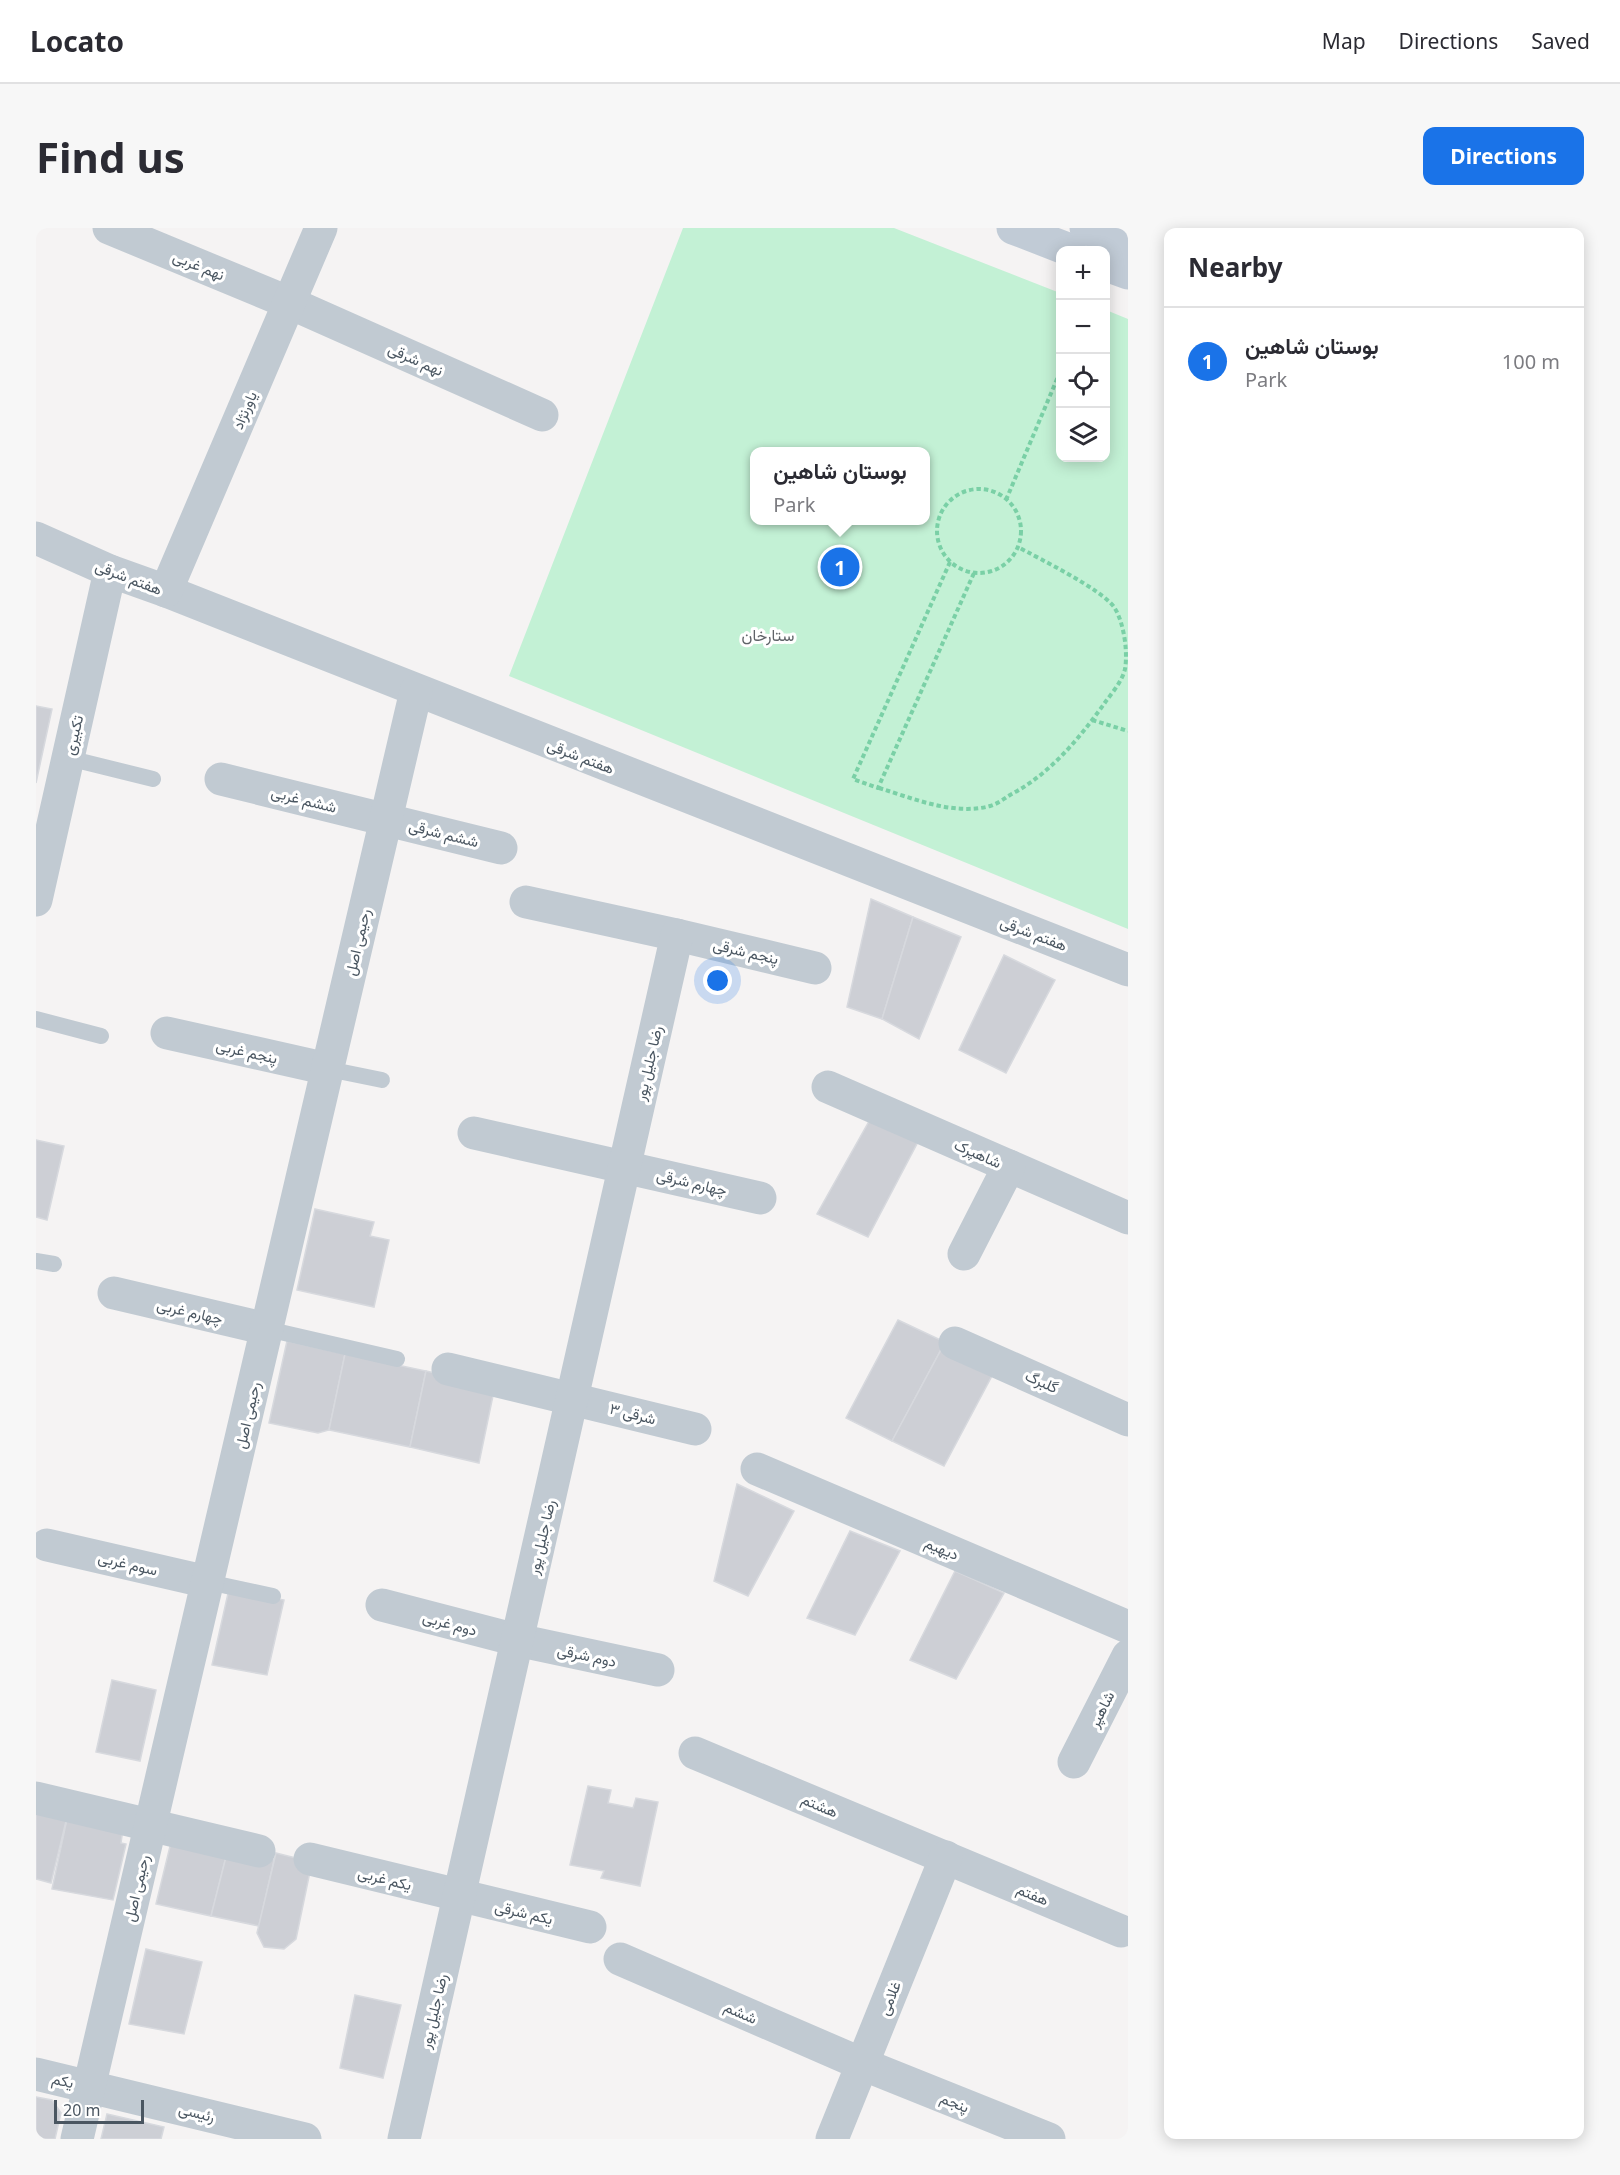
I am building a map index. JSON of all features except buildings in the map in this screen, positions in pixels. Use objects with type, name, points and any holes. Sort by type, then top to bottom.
[{"type":"main road","points":[[1013,228],[1060,246]]},
{"type":"main road","points":[[1086,228],[1128,245]]},
{"type":"main road","points":[[1110,266],[1128,273]]},
{"type":"street","name":"نهم غربی","points":[[109,228],[290,303]]},
{"type":"street","name":"یاورنژاد","points":[[166,591],[321,228]]},
{"type":"street","name":"نهم شرقی","points":[[290,303],[542,415]]},
{"type":"street","name":"هفتم شرقی","points":[[36,538],[110,571],[166,591],[1128,970]]},
{"type":"street","name":"تکبیری","points":[[37,888],[110,571]]},
{"type":"street","name":"رحیمی اصل","points":[[77,2139],[416,691]]},
{"type":"street","name":"ششم غربی","points":[[221,779],[386,819]]},
{"type":"street","name":"ششم شرقی","points":[[386,819],[501,848]]},
{"type":"street","points":[[526,902],[677,935]]},
{"type":"street","name":"پنجم شرقی","points":[[677,935],[815,968]]},
{"type":"street","name":"رضا جلیل پور","points":[[404,2139],[677,935]]},
{"type":"street","name":"پنجم غربی","points":[[167,1033],[328,1069]]},
{"type":"street","name":"شاهپرک","points":[[828,1087],[1128,1218]]},
{"type":"street","points":[[474,1133],[625,1166]]},
{"type":"street","name":"چهارم شرقی","points":[[625,1166],[760,1198]]},
{"type":"street","points":[[964,1254],[1009,1166]]},
{"type":"street","name":"چهارم غربی","points":[[114,1293],[267,1329]]},
{"type":"street","name":"گلبرگ","points":[[955,1343],[1128,1420]]},
{"type":"street","points":[[448,1369],[572,1398]]},
{"type":"street","name":"۳ شرقی","points":[[572,1398],[695,1429]]},
{"type":"street","name":"دیهیم","points":[[757,1469],[1128,1627]]},
{"type":"street","name":"سوم غربی","points":[[48,1545],[208,1582]]},
{"type":"street","name":"دوم غربی","points":[[382,1605],[517,1640]]},
{"type":"street","name":"دوم شرقی","points":[[517,1640],[658,1670]]},
{"type":"street","name":"شاهپر","points":[[1074,1762],[1128,1656]]},
{"type":"street","name":"هشتم","points":[[695,1753],[946,1857]]},
{"type":"street","points":[[36,1798],[259,1851]]},
{"type":"street","name":"هفتم","points":[[946,1857],[1121,1931]]},
{"type":"street","name":"غلامی","points":[[832,2139],[946,1857]]},
{"type":"street","name":"یکم غربی","points":[[310,1859],[459,1897]]},
{"type":"street","name":"یکم شرقی","points":[[459,1897],[590,1927]]},
{"type":"street","name":"ششم","points":[[620,1959],[862,2064]]},
{"type":"street","name":"پنجم","points":[[862,2064],[1049,2139]]},
{"type":"street","name":"یکم","points":[[36,2074],[90,2085]]},
{"type":"street","name":"رئیسی","points":[[90,2085],[305,2139]]},
{"type":"lane","points":[[68,758],[153,779]]},
{"type":"lane","points":[[36,1019],[101,1036]]},
{"type":"lane","points":[[328,1069],[382,1080]]},
{"type":"lane","points":[[36,1261],[54,1264]]},
{"type":"lane","points":[[267,1329],[397,1359]]},
{"type":"lane","points":[[208,1582],[273,1596]]},
{"type":"path","points":[[1006,500],[1056,381]]},
{"type":"path","points":[[972,490],[986,490],[1000,494],[1018,515],[1021,542],[1018,547],[1006,564],[994,571],[974,573],[961,569],[950,561],[939,544],[937,531],[939,517],[947,504],[958,495],[972,490]]},
{"type":"path","points":[[950,561],[853,779],[931,803],[964,809],[990,806],[1028,785],[1062,757],[1116,687],[1125,670],[1126,654],[1121,622],[1115,608],[1100,594],[1018,547]]},
{"type":"path","points":[[878,788],[974,573]]},
{"type":"path","points":[[1092,720],[1128,731]]},
{"type":"green space","points":[[683,228],[894,228],[1056,291],[1056,462],[1110,462],[1110,312],[1128,319],[1128,929],[509,676]]},
{"type":"place","name":"بوستان شاهین","points":[[840,567]]},
{"type":"district","name":"ستارخان","points":[[768,635]]}]
